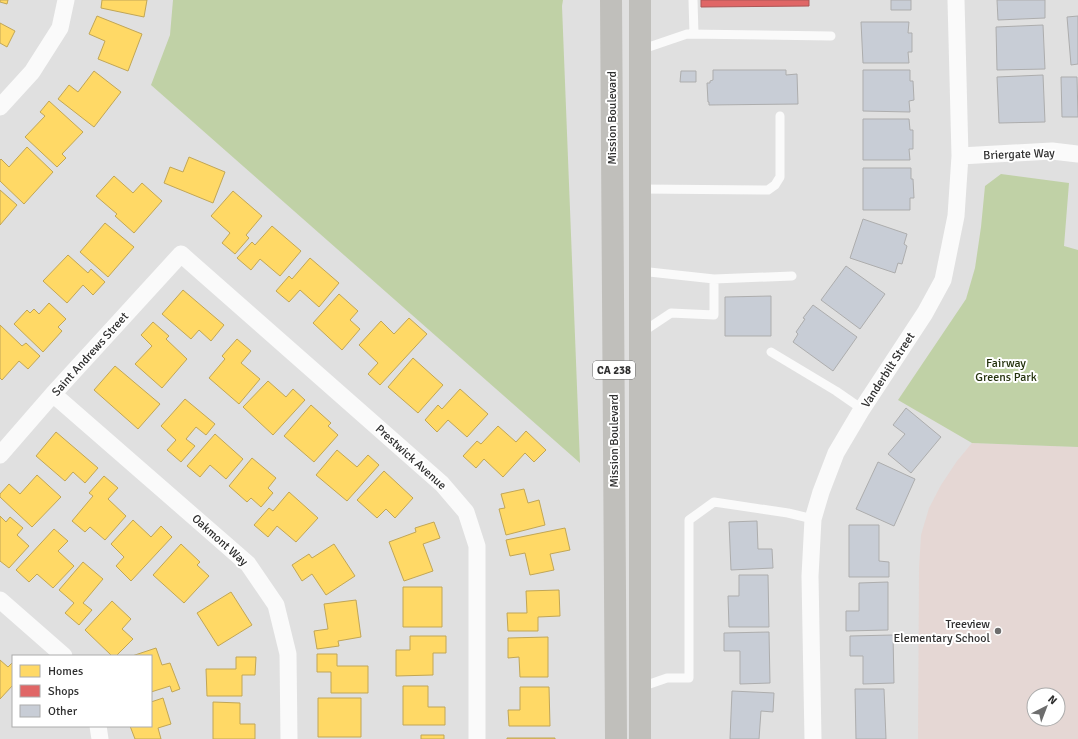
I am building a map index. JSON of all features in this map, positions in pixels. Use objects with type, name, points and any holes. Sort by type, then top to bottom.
[{"type":"main road","name":"Mission Boulevard","points":[[611,0],[616,739]]},
{"type":"main road","name":"CA 238","points":[[640,0],[640,739]]},
{"type":"street","points":[[0,107],[32,72],[60,28],[66,0]]},
{"type":"street","name":"Vanderbilt Street","points":[[813,739],[810,576],[813,519],[821,492],[836,453],[862,409],[925,313],[943,280],[956,216],[960,156],[956,0]]},
{"type":"street","name":"Briergate Way","points":[[960,156],[1052,151],[1078,154]]},
{"type":"street","name":"Saint Andrews Street","points":[[0,455],[53,394],[181,254]]},
{"type":"street","name":"Prestwick Avenue","points":[[181,254],[442,484],[466,512],[477,546],[477,739]]},
{"type":"street","name":"Oakmont Way","points":[[53,394],[248,564],[276,605],[288,654],[289,739]]},
{"type":"street","points":[[0,600],[63,655]]},
{"type":"street","points":[[98,727],[100,739]]},
{"type":"lane","points":[[694,0],[694,34]]},
{"type":"lane","points":[[640,50],[687,34],[831,36]]},
{"type":"lane","points":[[640,189],[768,190],[775,185],[780,177],[780,116]]},
{"type":"lane","points":[[640,271],[714,279],[792,276]]},
{"type":"lane","points":[[640,334],[671,313],[714,315],[714,279]]},
{"type":"lane","points":[[771,352],[836,391],[862,409]]},
{"type":"lane","points":[[640,688],[667,678],[689,678],[689,520],[714,502],[788,513],[813,519]]},
{"type":"shaded area","name":"Treeview Elementary School","points":[[972,443],[1078,447],[1078,739],[918,739],[919,567],[921,535],[929,508],[941,485],[957,461]]},
{"type":"green space","points":[[173,0],[563,0],[562,6],[580,463],[151,85],[170,35]]},
{"type":"green space","name":"Fairway Greens Park","points":[[1001,174],[1069,183],[1064,246],[1078,250],[1078,447],[972,443],[898,400],[966,299],[975,268],[985,186]]},
{"type":"building: Homes","points":[[0,0],[8,0],[7,4],[0,2]]},
{"type":"building: Homes","points":[[102,0],[147,0],[144,17],[101,8]]},
{"type":"building: Homes","points":[[97,16],[142,34],[128,71],[98,59],[105,41],[89,34]]},
{"type":"building: Homes","points":[[0,23],[15,31],[7,47],[0,43]]},
{"type":"building: Homes","points":[[94,71],[121,92],[94,127],[58,99],[69,85],[78,92]]},
{"type":"building: Homes","points":[[49,101],[83,132],[62,154],[66,158],[57,167],[25,137],[45,116],[40,112]]},
{"type":"building: Homes","points":[[27,147],[53,172],[24,204],[0,181],[0,160],[1,159],[9,167]]},
{"type":"building: Homes","points":[[189,157],[225,172],[213,203],[164,183],[170,167],[183,172]]},
{"type":"building: Homes","points":[[114,176],[133,193],[142,183],[162,201],[134,233],[115,216],[117,214],[96,196]]},
{"type":"building: Homes","points":[[0,190],[17,205],[0,225]]},
{"type":"building: Homes","points":[[233,191],[262,216],[246,235],[249,238],[235,254],[222,243],[230,233],[211,216]]},
{"type":"building: Homes","points":[[105,223],[134,247],[108,277],[80,252]]},
{"type":"building: Homes","points":[[272,226],[301,251],[280,276],[260,259],[251,270],[237,258],[252,242],[255,245]]},
{"type":"building: Homes","points":[[68,255],[88,273],[91,269],[105,282],[93,295],[83,285],[67,303],[43,281]]},
{"type":"building: Homes","points":[[310,258],[339,283],[319,307],[300,290],[289,302],[276,291],[289,276],[292,279]]},
{"type":"building: Homes","points":[[183,290],[224,325],[211,341],[199,330],[191,339],[162,314]]},
{"type":"building: Homes","points":[[339,294],[358,311],[350,320],[360,329],[342,350],[313,323]]},
{"type":"building: Homes","points":[[49,303],[66,319],[58,327],[62,331],[43,352],[14,324],[27,310],[30,313],[34,309],[39,314]]},
{"type":"building: Homes","points":[[409,318],[427,334],[380,385],[368,374],[378,363],[359,345],[381,321],[394,334]]},
{"type":"building: Homes","points":[[153,322],[169,336],[166,339],[187,359],[162,388],[135,364],[152,346],[141,335]]},
{"type":"building: Homes","points":[[0,325],[22,346],[26,343],[40,356],[28,369],[19,361],[2,380],[0,378]]},
{"type":"building: Homes","points":[[237,339],[251,351],[241,363],[260,379],[239,404],[209,378],[225,359],[222,356]]},
{"type":"building: Homes","points":[[413,358],[443,385],[418,413],[388,387]]},
{"type":"building: Homes","points":[[115,366],[160,404],[138,429],[94,390]]},
{"type":"building: Homes","points":[[268,381],[286,397],[293,389],[305,400],[273,435],[243,407]]},
{"type":"building: Homes","points":[[460,389],[488,414],[467,437],[448,420],[437,432],[425,420],[438,405],[442,409]]},
{"type":"building: Homes","points":[[185,399],[215,424],[206,435],[196,427],[186,439],[195,446],[181,462],[167,450],[176,440],[161,426]]},
{"type":"building: Homes","points":[[311,405],[331,423],[328,426],[338,435],[314,462],[284,436]]},
{"type":"building: Homes","points":[[498,426],[516,442],[526,431],[546,450],[534,462],[525,453],[503,477],[484,459],[476,468],[463,456],[477,441],[481,444]]},
{"type":"building: Homes","points":[[56,432],[98,468],[85,483],[73,472],[65,481],[36,456]]},
{"type":"building: Homes","points":[[215,434],[243,459],[226,479],[210,465],[200,477],[187,466]]},
{"type":"building: Homes","points":[[337,450],[357,467],[368,455],[379,465],[347,501],[316,475]]},
{"type":"building: Homes","points":[[252,458],[276,478],[268,488],[273,493],[261,507],[251,498],[247,502],[229,486]]},
{"type":"building: Homes","points":[[384,471],[413,498],[395,518],[386,509],[377,518],[357,500]]},
{"type":"building: Homes","points":[[37,475],[61,497],[32,527],[0,497],[0,494],[9,484],[20,494]]},
{"type":"building: Homes","points":[[104,476],[118,488],[108,499],[126,516],[105,540],[90,527],[85,532],[72,521],[93,496],[89,493]]},
{"type":"building: Homes","points":[[524,489],[528,503],[539,500],[545,525],[506,535],[499,509],[505,508],[501,494]]},
{"type":"building: Homes","points":[[289,492],[318,518],[296,542],[277,526],[268,537],[254,525],[269,508],[273,511]]},
{"type":"building: Homes","points":[[0,516],[6,522],[10,517],[23,528],[17,535],[29,546],[9,568],[0,561]]},
{"type":"building: Homes","points":[[133,520],[151,537],[161,526],[172,537],[131,581],[116,566],[124,557],[111,544]]},
{"type":"building: Homes","points":[[434,522],[440,538],[423,544],[433,571],[404,581],[389,542],[416,532],[415,528]]},
{"type":"building: Homes","points":[[565,528],[570,550],[550,554],[554,570],[530,575],[525,553],[510,556],[506,540]]},
{"type":"building: Homes","points":[[54,529],[68,541],[58,551],[74,566],[53,588],[37,574],[29,582],[16,570]]},
{"type":"building: Homes","points":[[181,544],[200,562],[197,565],[209,576],[184,603],[153,575]]},
{"type":"building: Homes","points":[[334,544],[355,576],[326,595],[312,574],[302,581],[292,565],[309,554],[312,558]]},
{"type":"building: Homes","points":[[83,562],[103,579],[83,603],[92,610],[79,625],[65,613],[74,603],[59,590]]},
{"type":"building: Homes","points":[[403,587],[442,587],[442,627],[403,627]]},
{"type":"building: Homes","points":[[559,590],[560,616],[538,617],[538,631],[508,631],[507,613],[527,613],[526,591]]},
{"type":"building: Homes","points":[[231,592],[252,625],[218,646],[197,613]]},
{"type":"building: Homes","points":[[356,600],[361,637],[338,641],[339,646],[317,649],[314,631],[328,629],[324,604]]},
{"type":"building: Homes","points":[[112,601],[131,619],[122,629],[133,639],[117,655],[111,655],[85,630]]},
{"type":"building: Homes","points":[[410,636],[446,636],[446,653],[433,653],[433,675],[396,676],[396,650],[410,650]]},
{"type":"building: Homes","points":[[548,637],[548,677],[520,677],[519,657],[508,658],[508,638]]},
{"type":"building: Homes","points":[[156,648],[162,665],[170,663],[180,689],[172,692],[170,686],[152,692],[152,655],[135,655]]},
{"type":"building: Homes","points":[[317,654],[337,654],[337,666],[368,666],[368,693],[331,693],[331,672],[317,672]]},
{"type":"building: Homes","points":[[236,657],[256,657],[255,675],[242,675],[242,696],[207,696],[206,669],[236,669]]},
{"type":"building: Homes","points":[[0,660],[8,667],[12,663],[12,686],[0,699]]},
{"type":"building: Homes","points":[[403,686],[428,686],[428,707],[445,707],[445,725],[403,725]]},
{"type":"building: Homes","points":[[520,687],[549,687],[550,726],[509,726],[508,710],[520,710]]},
{"type":"building: Homes","points":[[163,698],[171,724],[158,728],[161,739],[135,739],[130,727],[152,727],[152,702]]},
{"type":"building: Homes","points":[[318,698],[361,698],[361,737],[318,737]]},
{"type":"building: Homes","points":[[213,702],[240,703],[240,724],[255,724],[255,739],[213,739]]},
{"type":"building: Homes","points":[[421,735],[444,735],[444,739],[421,739]]},
{"type":"building: Homes","points":[[555,738],[555,739],[507,739]]},
{"type":"building: Shops","points":[[701,0],[809,0],[809,6],[701,7]]},
{"type":"building: Other","points":[[891,0],[911,0],[911,10],[891,10]]},
{"type":"building: Other","points":[[997,0],[1045,0],[1045,18],[998,20]]},
{"type":"building: Other","points":[[1078,16],[1078,64],[1071,65],[1067,17]]},
{"type":"building: Other","points":[[861,22],[909,22],[908,33],[912,33],[912,52],[908,52],[909,63],[863,63]]},
{"type":"building: Other","points":[[1043,25],[1045,69],[997,70],[996,27]]},
{"type":"building: Other","points":[[713,70],[786,70],[786,75],[797,74],[798,104],[709,105],[707,83],[710,83],[710,81],[713,80]]},
{"type":"building: Other","points":[[863,70],[910,70],[910,81],[913,81],[914,100],[909,101],[910,112],[863,111]]},
{"type":"building: Other","points":[[681,71],[696,71],[696,82],[680,82]]},
{"type":"building: Other","points":[[1043,75],[1045,122],[999,123],[997,77]]},
{"type":"building: Other","points":[[1061,77],[1077,77],[1078,117],[1062,117]]},
{"type":"building: Other","points":[[863,119],[909,119],[910,130],[913,130],[913,149],[909,149],[910,160],[863,160]]},
{"type":"building: Other","points":[[863,168],[911,168],[914,198],[910,198],[910,210],[863,210]]},
{"type":"building: Other","points":[[863,219],[907,234],[904,244],[907,246],[902,264],[898,263],[895,273],[850,258]]},
{"type":"building: Other","points":[[846,266],[885,294],[860,329],[821,300]]},
{"type":"building: Other","points":[[771,296],[771,336],[725,336],[725,297]]},
{"type":"building: Other","points":[[813,305],[857,337],[833,371],[793,342],[798,334],[796,332],[805,319],[803,318]]},
{"type":"building: Other","points":[[906,408],[941,437],[911,473],[888,454],[905,434],[893,425]]},
{"type":"building: Other","points":[[878,462],[915,479],[894,526],[856,509]]},
{"type":"building: Other","points":[[757,521],[758,549],[772,549],[773,568],[731,570],[729,522]]},
{"type":"building: Other","points":[[849,525],[879,525],[879,561],[889,562],[889,577],[849,577]]},
{"type":"building: Other","points":[[739,575],[768,575],[769,627],[729,627],[728,596],[739,596]]},
{"type":"building: Other","points":[[888,582],[888,630],[846,631],[846,611],[859,611],[859,583]]},
{"type":"building: Other","points":[[769,632],[770,683],[740,684],[740,651],[724,651],[724,633]]},
{"type":"building: Other","points":[[893,635],[894,683],[863,684],[863,656],[850,656],[850,636]]},
{"type":"building: Other","points":[[855,689],[884,689],[886,739],[856,739]]},
{"type":"building: Other","points":[[732,691],[774,693],[773,712],[761,711],[759,739],[730,739]]},
{"type":"place","name":"Treeview Elementary School","points":[[998,631]]}]
